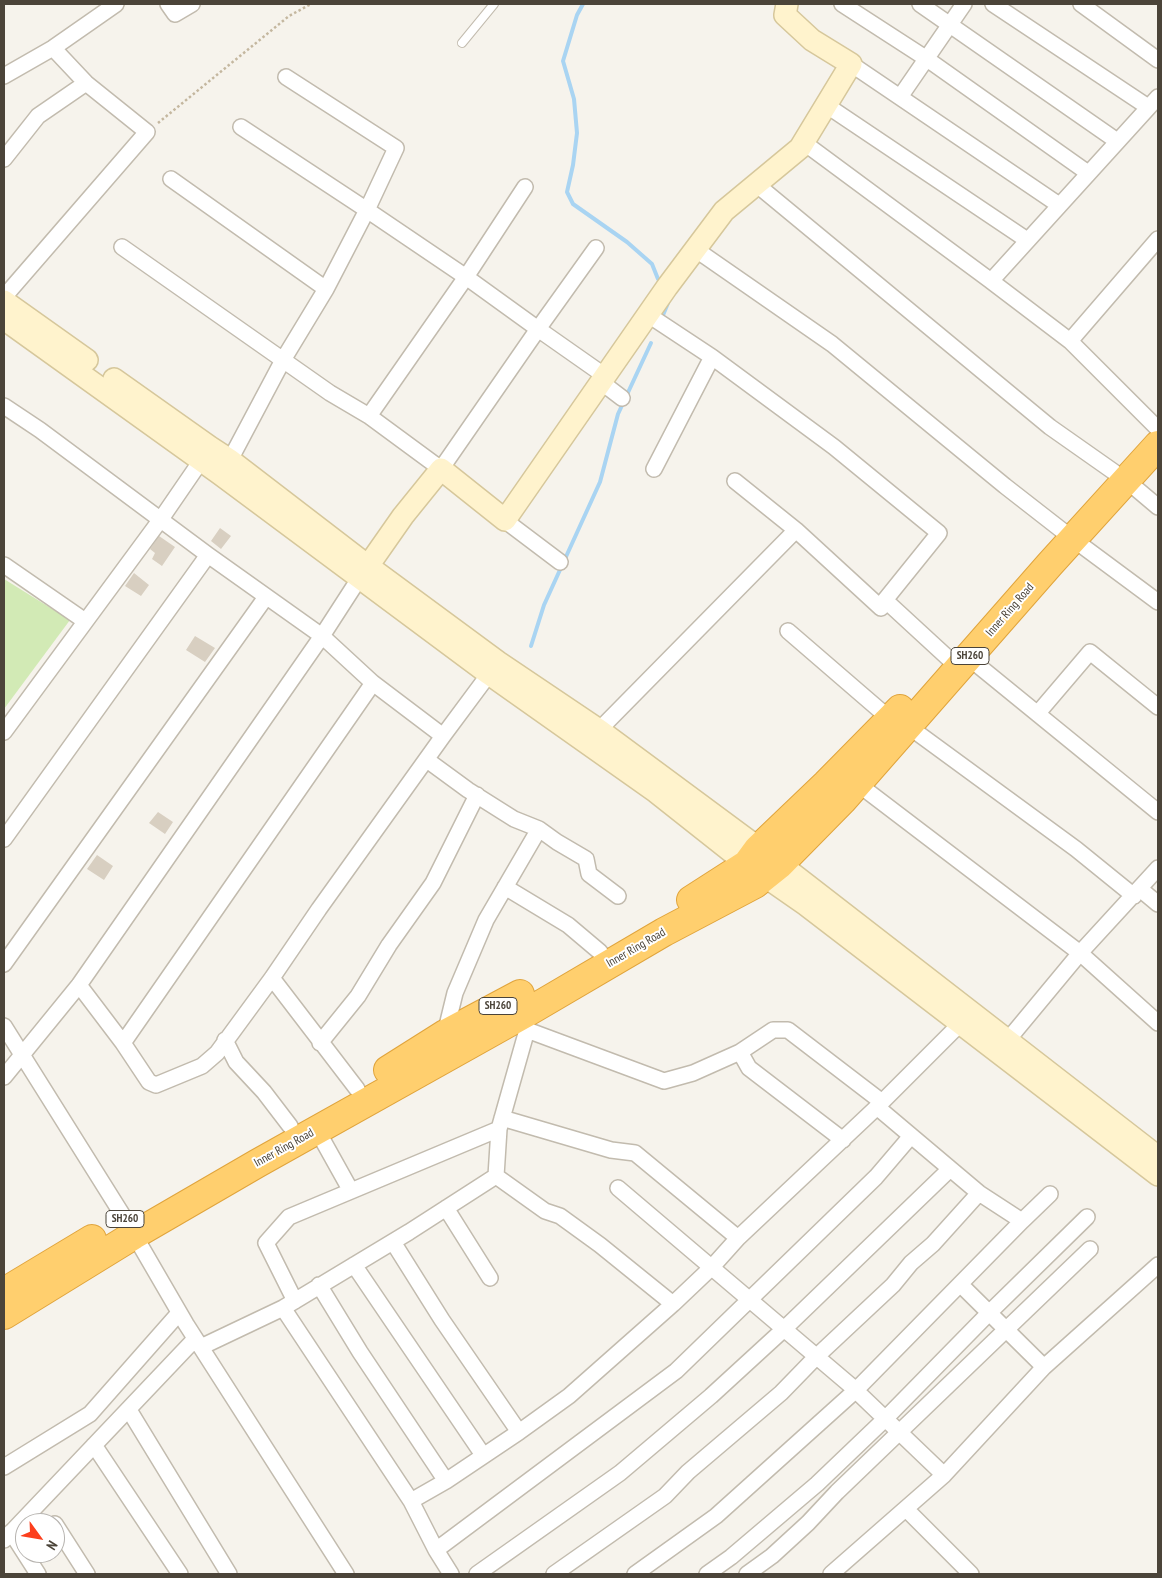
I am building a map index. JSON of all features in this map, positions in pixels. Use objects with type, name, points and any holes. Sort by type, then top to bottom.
[{"type":"highway","name":"Inner Ring Road","points":[[4,1292],[130,1227],[324,1142],[526,1021],[664,932],[755,884],[762,863],[826,784],[899,723],[1158,433]]},
{"type":"highway","name":"Inner Ring Road","points":[[4,1315],[248,1148],[357,1089],[445,1034],[655,923],[762,863],[842,801],[858,784],[899,723]]},
{"type":"street","points":[[4,76],[53,48],[116,4]]},
{"type":"street","points":[[168,4],[175,14],[192,4]]},
{"type":"street","points":[[787,4],[785,15],[812,40],[851,64],[1059,205]]},
{"type":"street","points":[[842,4],[926,59],[1088,173]]},
{"type":"street","points":[[920,4],[1117,141]]},
{"type":"street","points":[[900,97],[964,4]]},
{"type":"street","points":[[991,281],[1153,102],[993,4]]},
{"type":"street","points":[[1081,4],[1158,60]]},
{"type":"street","points":[[4,297],[147,132],[86,83],[53,48]]},
{"type":"street","points":[[503,519],[505,520],[647,314],[724,211],[800,148],[851,64]]},
{"type":"street","points":[[225,467],[283,360],[326,289],[367,210],[396,148],[286,77]]},
{"type":"street","points":[[4,159],[38,116],[86,83]]},
{"type":"street","points":[[826,105],[1027,240]]},
{"type":"street","points":[[241,127],[367,210],[538,328],[603,379],[622,398]]},
{"type":"street","points":[[803,142],[1070,342],[1158,433]]},
{"type":"street","points":[[171,179],[326,289]]},
{"type":"street","points":[[756,184],[1050,427],[1120,476],[1158,507]]},
{"type":"street","points":[[369,416],[466,277],[525,187]]},
{"type":"street","points":[[1070,342],[1158,239]]},
{"type":"street","points":[[122,247],[330,394],[369,416],[560,562]]},
{"type":"street","points":[[4,1078],[79,985],[322,636],[403,516],[441,470],[538,328],[596,248]]},
{"type":"street","points":[[696,249],[832,344],[1067,534],[1158,602]]},
{"type":"street","points":[[4,301],[205,454]]},
{"type":"street","points":[[647,314],[712,357],[834,447],[939,533],[880,608],[796,530],[735,481]]},
{"type":"street","points":[[4,319],[225,467],[493,668],[591,736],[656,792],[762,863],[967,1017],[1158,1175]]},
{"type":"street","points":[[654,469],[712,357]]},
{"type":"street","points":[[4,406],[40,430],[208,555],[322,636],[373,683],[443,736]]},
{"type":"street","points":[[4,732],[161,519],[205,454]]},
{"type":"street","points":[[591,736],[796,530]]},
{"type":"street","points":[[4,839],[208,555]]},
{"type":"street","points":[[4,565],[85,621]]},
{"type":"street","points":[[4,964],[266,597]]},
{"type":"street","points":[[885,600],[958,658],[1038,713],[1158,812]]},
{"type":"street","points":[[788,631],[899,723],[1137,892],[1158,904]]},
{"type":"street","points":[[1038,713],[1090,652],[1158,707]]},
{"type":"street","points":[[79,985],[123,1043],[148,1082],[156,1085],[202,1066],[217,1053],[272,978],[319,909],[493,668]]},
{"type":"street","points":[[123,1043],[373,683]]},
{"type":"street","points":[[427,760],[514,819],[539,829],[586,859],[588,874],[618,896]]},
{"type":"street","points":[[858,784],[1080,953],[1158,1023]]},
{"type":"street","points":[[320,1043],[358,996],[389,945],[433,883],[477,795]]},
{"type":"street","points":[[445,1034],[455,993],[486,920],[539,829]]},
{"type":"street","points":[[1003,1046],[1080,953],[1158,868]]},
{"type":"street","points":[[505,887],[568,925],[600,952]]},
{"type":"street","points":[[272,978],[357,1089]]},
{"type":"street","points":[[411,1501],[446,1481],[569,1396],[712,1267],[738,1238],[880,1105],[967,1017]]},
{"type":"street","points":[[496,1176],[501,1124],[526,1021],[664,1081],[693,1073],[740,1052],[774,1030],[788,1030],[880,1105],[911,1136],[979,1193],[1022,1221]]},
{"type":"street","points":[[4,1026],[130,1227],[179,1313],[346,1574]]},
{"type":"street","points":[[225,1040],[236,1062],[264,1092],[290,1126]]},
{"type":"street","points":[[1003,1046],[1158,1157]]},
{"type":"street","points":[[740,1052],[749,1068],[843,1140]]},
{"type":"street","points":[[451,1574],[436,1550],[411,1501],[289,1304],[266,1243],[288,1217],[501,1124],[611,1150],[635,1153],[738,1238]]},
{"type":"street","points":[[436,1550],[676,1371],[876,1177],[911,1136]]},
{"type":"street","points":[[324,1142],[351,1191]]},
{"type":"street","points":[[478,1574],[620,1473],[711,1396],[784,1330],[950,1169]]},
{"type":"street","points":[[38,1574],[7,1536],[94,1445],[198,1343],[289,1304],[393,1242],[496,1176]]},
{"type":"street","points":[[496,1176],[545,1211],[560,1216],[600,1244],[673,1304]]},
{"type":"street","points":[[618,1188],[855,1391],[944,1475]]},
{"type":"street","points":[[554,1574],[665,1496],[688,1472],[781,1393],[816,1357],[893,1285],[911,1263],[934,1244],[979,1193]]},
{"type":"street","points":[[636,1574],[716,1516],[855,1391],[1050,1194]]},
{"type":"street","points":[[446,1208],[490,1278]]},
{"type":"street","points":[[707,1574],[731,1557],[817,1484],[885,1419],[1087,1217]]},
{"type":"street","points":[[393,1242],[442,1320],[519,1432]]},
{"type":"street","points":[[747,1574],[772,1556],[808,1523],[837,1492],[1090,1249]]},
{"type":"street","points":[[354,1265],[482,1455]]},
{"type":"street","points":[[831,1574],[944,1475],[1044,1367],[1158,1265]]},
{"type":"street","points":[[960,1284],[1044,1367]]},
{"type":"street","points":[[319,1285],[360,1352],[446,1481]]},
{"type":"street","points":[[4,1468],[90,1414],[179,1313]]},
{"type":"street","points":[[129,1410],[229,1574]]},
{"type":"street","points":[[94,1445],[180,1574]]},
{"type":"street","points":[[41,1502],[48,1513]]},
{"type":"street","points":[[906,1509],[970,1574]]},
{"type":"street","points":[[65,1540],[87,1574]]},
{"type":"lane","points":[[462,43],[494,4]]},
{"type":"path","points":[[147,132],[289,16],[310,4]]},
{"type":"green space","points":[[4,579],[70,620],[4,709]]},
{"type":"building","points":[[220,528],[231,536],[221,549],[211,541]]},
{"type":"building","points":[[159,536],[175,547],[162,566],[152,559],[155,553],[150,549]]},
{"type":"building","points":[[134,573],[149,585],[141,596],[125,586]]},
{"type":"building","points":[[195,636],[215,648],[205,662],[186,650]]},
{"type":"building","points":[[158,812],[173,822],[165,834],[149,823]]},
{"type":"building","points":[[97,855],[113,866],[104,880],[87,869]]},
{"type":"waterway","points":[[583,4],[577,15],[563,61],[574,99],[577,133],[567,192],[573,204],[627,242],[652,264],[658,279]]},
{"type":"waterway","points":[[661,320],[668,303]]},
{"type":"waterway","points":[[531,646],[544,605],[600,482],[618,414],[651,343]]}]
